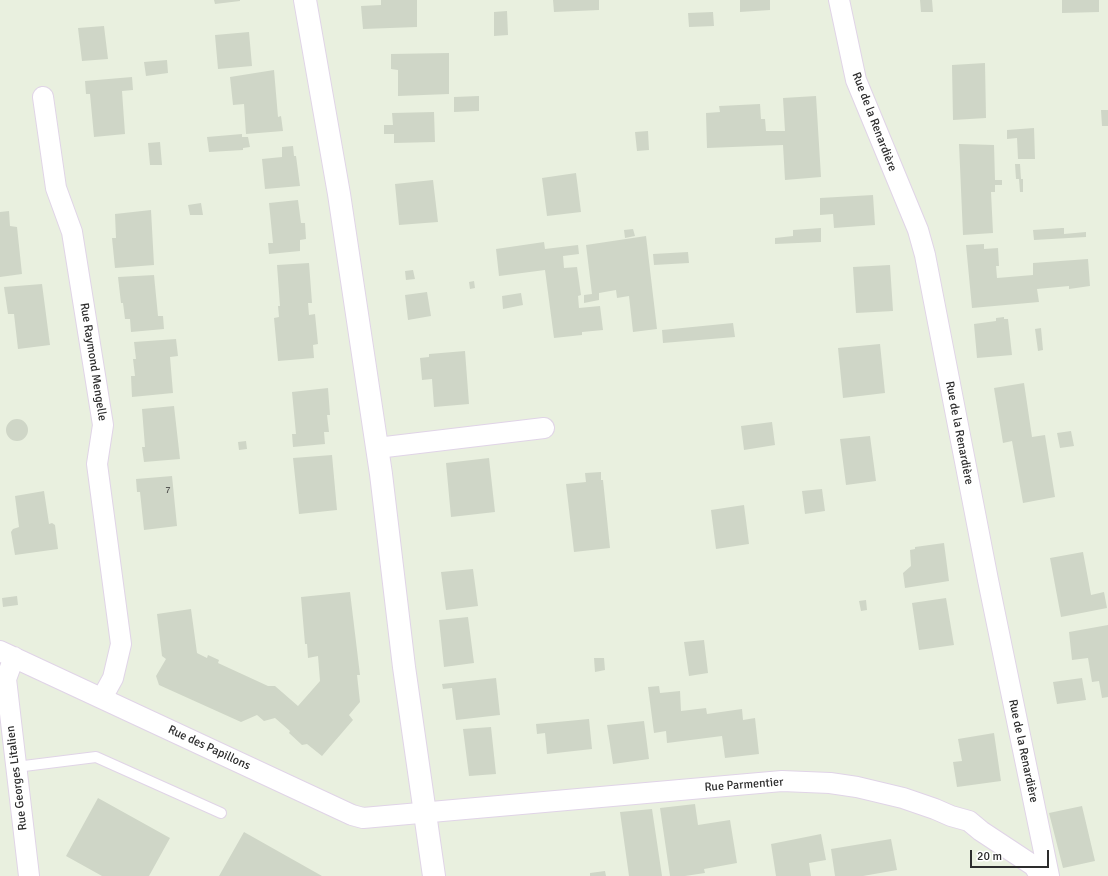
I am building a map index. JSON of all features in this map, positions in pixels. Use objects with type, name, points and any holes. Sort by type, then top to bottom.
[{"type":"street","points":[[305,0],[339,194],[377,448],[424,812],[434,876]]},
{"type":"street","name":"Rue de la Renardière","points":[[839,0],[856,80],[918,230],[925,255],[988,580],[1049,876]]},
{"type":"street","name":"Rue Raymond Mengelle","points":[[43,97],[56,188],[72,232],[103,425],[97,464],[121,644],[113,678],[102,698]]},
{"type":"street","points":[[377,448],[544,428]]},
{"type":"street","name":"Rue des Papillons","points":[[7,654],[352,815],[363,818],[424,812]]},
{"type":"street","name":"Rue Georges Litalien","points":[[7,654],[6,679],[29,876]]},
{"type":"street","name":"Rue Parmentier","points":[[424,812],[782,781],[830,783],[857,787],[903,798],[935,808],[951,816],[969,821],[981,831],[1034,866],[1040,876]]},
{"type":"lane","points":[[16,768],[96,757],[221,813]]},
{"type":"building","points":[[214,0],[240,0],[240,1],[215,4]]},
{"type":"building","points":[[381,0],[417,0],[417,27],[363,29],[361,6],[381,5]]},
{"type":"building","points":[[553,0],[599,0],[599,10],[554,12]]},
{"type":"building","points":[[740,0],[770,0],[770,10],[740,12]]},
{"type":"building","points":[[920,0],[932,0],[933,12],[921,12]]},
{"type":"building","points":[[1062,0],[1099,0],[1099,12],[1062,13]]},
{"type":"building","points":[[507,11],[508,35],[494,36],[494,12]]},
{"type":"building","points":[[713,12],[714,26],[689,27],[688,13]]},
{"type":"building","points":[[104,26],[108,59],[82,61],[78,28]]},
{"type":"building","points":[[249,32],[252,66],[218,69],[215,35]]},
{"type":"building","points":[[449,53],[449,94],[398,96],[398,70],[391,69],[391,54]]},
{"type":"building","points":[[167,60],[168,73],[146,76],[144,62]]},
{"type":"building","points":[[985,63],[986,118],[953,120],[952,65]]},
{"type":"building","points":[[274,70],[278,117],[281,116],[283,131],[246,134],[244,104],[233,105],[230,77]]},
{"type":"building","points":[[132,77],[133,90],[122,91],[125,134],[94,137],[90,94],[86,94],[85,81]]},
{"type":"building","points":[[479,96],[479,111],[454,112],[454,97]]},
{"type":"building","points":[[816,96],[821,177],[785,180],[783,145],[707,148],[706,113],[720,112],[719,106],[760,104],[761,119],[765,119],[766,131],[785,131],[783,98]]},
{"type":"building","points":[[1101,110],[1108,110],[1108,126],[1102,126]]},
{"type":"building","points":[[434,112],[435,142],[394,143],[394,134],[384,134],[384,125],[393,125],[392,113]]},
{"type":"building","points":[[1034,128],[1035,159],[1018,159],[1017,138],[1007,139],[1007,130]]},
{"type":"building","points":[[648,131],[649,150],[637,151],[635,132]]},
{"type":"building","points":[[242,134],[242,137],[248,137],[250,147],[243,148],[243,150],[209,152],[207,137]]},
{"type":"building","points":[[160,142],[162,165],[150,165],[148,143]]},
{"type":"building","points":[[959,144],[994,145],[995,180],[1002,180],[1002,185],[995,185],[995,192],[991,192],[993,233],[963,235]]},
{"type":"building","points":[[293,146],[294,156],[296,156],[300,186],[265,189],[262,159],[282,157],[282,147]]},
{"type":"building","points":[[1015,164],[1020,164],[1021,179],[1023,179],[1023,192],[1020,192],[1019,179],[1016,179]]},
{"type":"building","points":[[576,173],[581,212],[547,216],[542,178]]},
{"type":"building","points":[[433,180],[438,222],[399,225],[395,184]]},
{"type":"building","points":[[873,195],[875,225],[834,228],[833,214],[820,215],[820,198]]},
{"type":"building","points":[[298,200],[301,223],[305,223],[306,239],[300,240],[300,251],[269,254],[268,243],[273,243],[269,203]]},
{"type":"building","points":[[201,203],[203,215],[190,215],[188,205]]},
{"type":"building","points":[[151,210],[154,265],[115,268],[112,238],[116,238],[115,214]]},
{"type":"building","points":[[9,211],[10,226],[17,227],[22,274],[0,277],[0,212]]},
{"type":"building","points":[[821,228],[821,242],[775,244],[775,238],[793,236],[793,230]]},
{"type":"building","points":[[1064,228],[1064,234],[1086,232],[1086,237],[1034,240],[1033,230]]},
{"type":"building","points":[[633,229],[635,236],[625,238],[624,230]]},
{"type":"building","points":[[646,236],[657,329],[633,332],[629,296],[617,298],[616,290],[599,293],[599,300],[584,303],[584,295],[592,294],[586,245]]},
{"type":"building","points":[[544,242],[545,249],[578,245],[579,254],[563,256],[564,268],[577,267],[581,295],[578,296],[579,308],[600,306],[603,330],[582,332],[582,335],[554,338],[545,270],[499,276],[496,249]]},
{"type":"building","points":[[984,244],[984,249],[998,248],[999,266],[996,266],[997,278],[1033,275],[1033,263],[1088,259],[1090,286],[1069,289],[1069,286],[1037,289],[1039,302],[972,308],[966,245]]},
{"type":"building","points":[[688,252],[689,263],[654,265],[653,254]]},
{"type":"building","points":[[309,263],[312,303],[308,303],[309,315],[315,314],[318,344],[313,345],[314,358],[278,361],[274,318],[279,317],[278,306],[280,306],[277,265]]},
{"type":"building","points":[[890,265],[893,311],[856,313],[853,267]]},
{"type":"building","points":[[413,270],[415,279],[406,280],[405,271]]},
{"type":"building","points":[[154,275],[158,316],[163,316],[164,329],[131,332],[130,319],[125,319],[123,303],[121,303],[118,277]]},
{"type":"building","points":[[474,281],[475,288],[470,289],[469,282]]},
{"type":"building","points":[[42,284],[50,345],[18,349],[14,314],[8,314],[4,287]]},
{"type":"building","points":[[427,292],[431,316],[408,320],[405,295]]},
{"type":"building","points":[[521,293],[523,305],[503,309],[502,296]]},
{"type":"building","points":[[1004,317],[1004,319],[1008,319],[1012,355],[977,358],[974,324],[996,321],[996,318]]},
{"type":"building","points":[[733,323],[735,337],[663,343],[662,330]]},
{"type":"building","points":[[1041,328],[1043,350],[1038,351],[1035,329]]},
{"type":"building","points":[[176,339],[178,356],[170,357],[173,393],[132,397],[131,376],[135,376],[133,359],[136,359],[134,342]]},
{"type":"building","points":[[880,344],[885,393],[843,398],[838,348]]},
{"type":"building","points":[[465,351],[469,404],[434,407],[432,379],[422,380],[420,358],[429,357],[429,354]]},
{"type":"building","points":[[1024,383],[1032,437],[1045,435],[1055,497],[1023,503],[1012,441],[1003,443],[994,388]]},
{"type":"building","points":[[328,388],[330,415],[327,415],[329,432],[324,432],[325,444],[293,447],[292,434],[296,434],[292,392]]},
{"type":"building","points":[[174,406],[180,459],[144,462],[142,447],[145,447],[142,409]]},
{"type":"building","points":[[17,419],[25,422],[28,430],[25,438],[17,441],[9,438],[6,430],[9,422]]},
{"type":"building","points":[[772,422],[775,445],[744,450],[741,426]]},
{"type":"building","points":[[1071,431],[1074,446],[1060,448],[1057,433]]},
{"type":"building","points":[[870,436],[876,481],[846,485],[840,439]]},
{"type":"building","points":[[246,441],[247,449],[239,450],[238,442]]},
{"type":"building","points":[[332,455],[337,510],[299,514],[293,458]]},
{"type":"building","points":[[489,458],[495,512],[451,517],[446,463]]},
{"type":"building","points":[[601,472],[610,548],[574,552],[566,484],[586,482],[585,473]]},
{"type":"building","points":[[172,476],[177,526],[144,530],[140,492],[137,492],[136,479]]},
{"type":"building","points":[[822,489],[825,511],[805,514],[802,491]]},
{"type":"building","points":[[44,491],[49,524],[52,523],[55,525],[58,549],[15,555],[11,532],[13,529],[19,527],[15,496]]},
{"type":"building","points":[[744,505],[749,544],[716,549],[711,510]]},
{"type":"building","points":[[944,543],[949,581],[905,588],[903,573],[911,566],[910,550],[915,549],[915,547]]},
{"type":"building","points":[[1083,552],[1091,595],[1104,592],[1107,608],[1061,617],[1050,558]]},
{"type":"building","points":[[473,569],[478,606],[446,610],[441,572]]},
{"type":"building","points":[[350,592],[360,675],[357,675],[360,702],[349,715],[353,720],[322,756],[307,744],[302,745],[289,733],[290,731],[275,718],[264,721],[257,715],[241,722],[159,685],[156,676],[166,659],[162,656],[157,614],[191,609],[197,653],[207,658],[208,655],[219,660],[218,663],[268,686],[275,686],[298,706],[320,681],[318,656],[308,658],[307,644],[305,644],[301,597]]},
{"type":"building","points":[[17,596],[18,605],[3,607],[2,598]]},
{"type":"building","points":[[946,598],[954,645],[919,650],[912,603]]},
{"type":"building","points":[[866,600],[867,610],[861,611],[859,601]]},
{"type":"building","points":[[468,617],[474,663],[444,667],[439,620]]},
{"type":"building","points":[[1108,625],[1108,697],[1102,698],[1099,681],[1092,682],[1088,658],[1072,660],[1069,632]]},
{"type":"building","points":[[704,640],[708,673],[689,676],[684,642]]},
{"type":"building","points":[[594,658],[604,658],[605,670],[595,672]]},
{"type":"building","points":[[496,678],[500,715],[456,720],[452,688],[443,689],[442,684]]},
{"type":"building","points":[[1082,678],[1086,700],[1057,704],[1053,682]]},
{"type":"building","points":[[659,686],[660,693],[680,691],[681,711],[706,708],[707,714],[742,709],[743,720],[755,718],[759,754],[725,758],[722,736],[667,743],[666,731],[654,733],[648,687]]},
{"type":"building","points":[[589,719],[592,749],[547,754],[545,733],[537,734],[536,724]]},
{"type":"building","points":[[644,721],[649,759],[613,764],[607,725]]},
{"type":"building","points":[[491,727],[496,774],[469,776],[463,729]]},
{"type":"building","points":[[994,733],[1001,781],[957,787],[953,762],[962,761],[958,739]]},
{"type":"building","points":[[98,798],[170,838],[149,876],[102,876],[66,856]]},
{"type":"building","points":[[695,804],[698,825],[730,820],[737,863],[704,869],[705,873],[685,876],[670,876],[660,808]]},
{"type":"building","points":[[1082,806],[1095,861],[1063,868],[1049,813]]},
{"type":"building","points":[[652,809],[662,876],[629,876],[620,812]]},
{"type":"building","points":[[244,832],[322,876],[219,876]]},
{"type":"building","points":[[821,834],[826,860],[809,863],[811,876],[776,876],[771,844]]},
{"type":"building","points":[[891,839],[897,870],[863,876],[835,876],[831,849]]},
{"type":"building","points":[[605,871],[606,876],[590,876],[590,873]]}]
